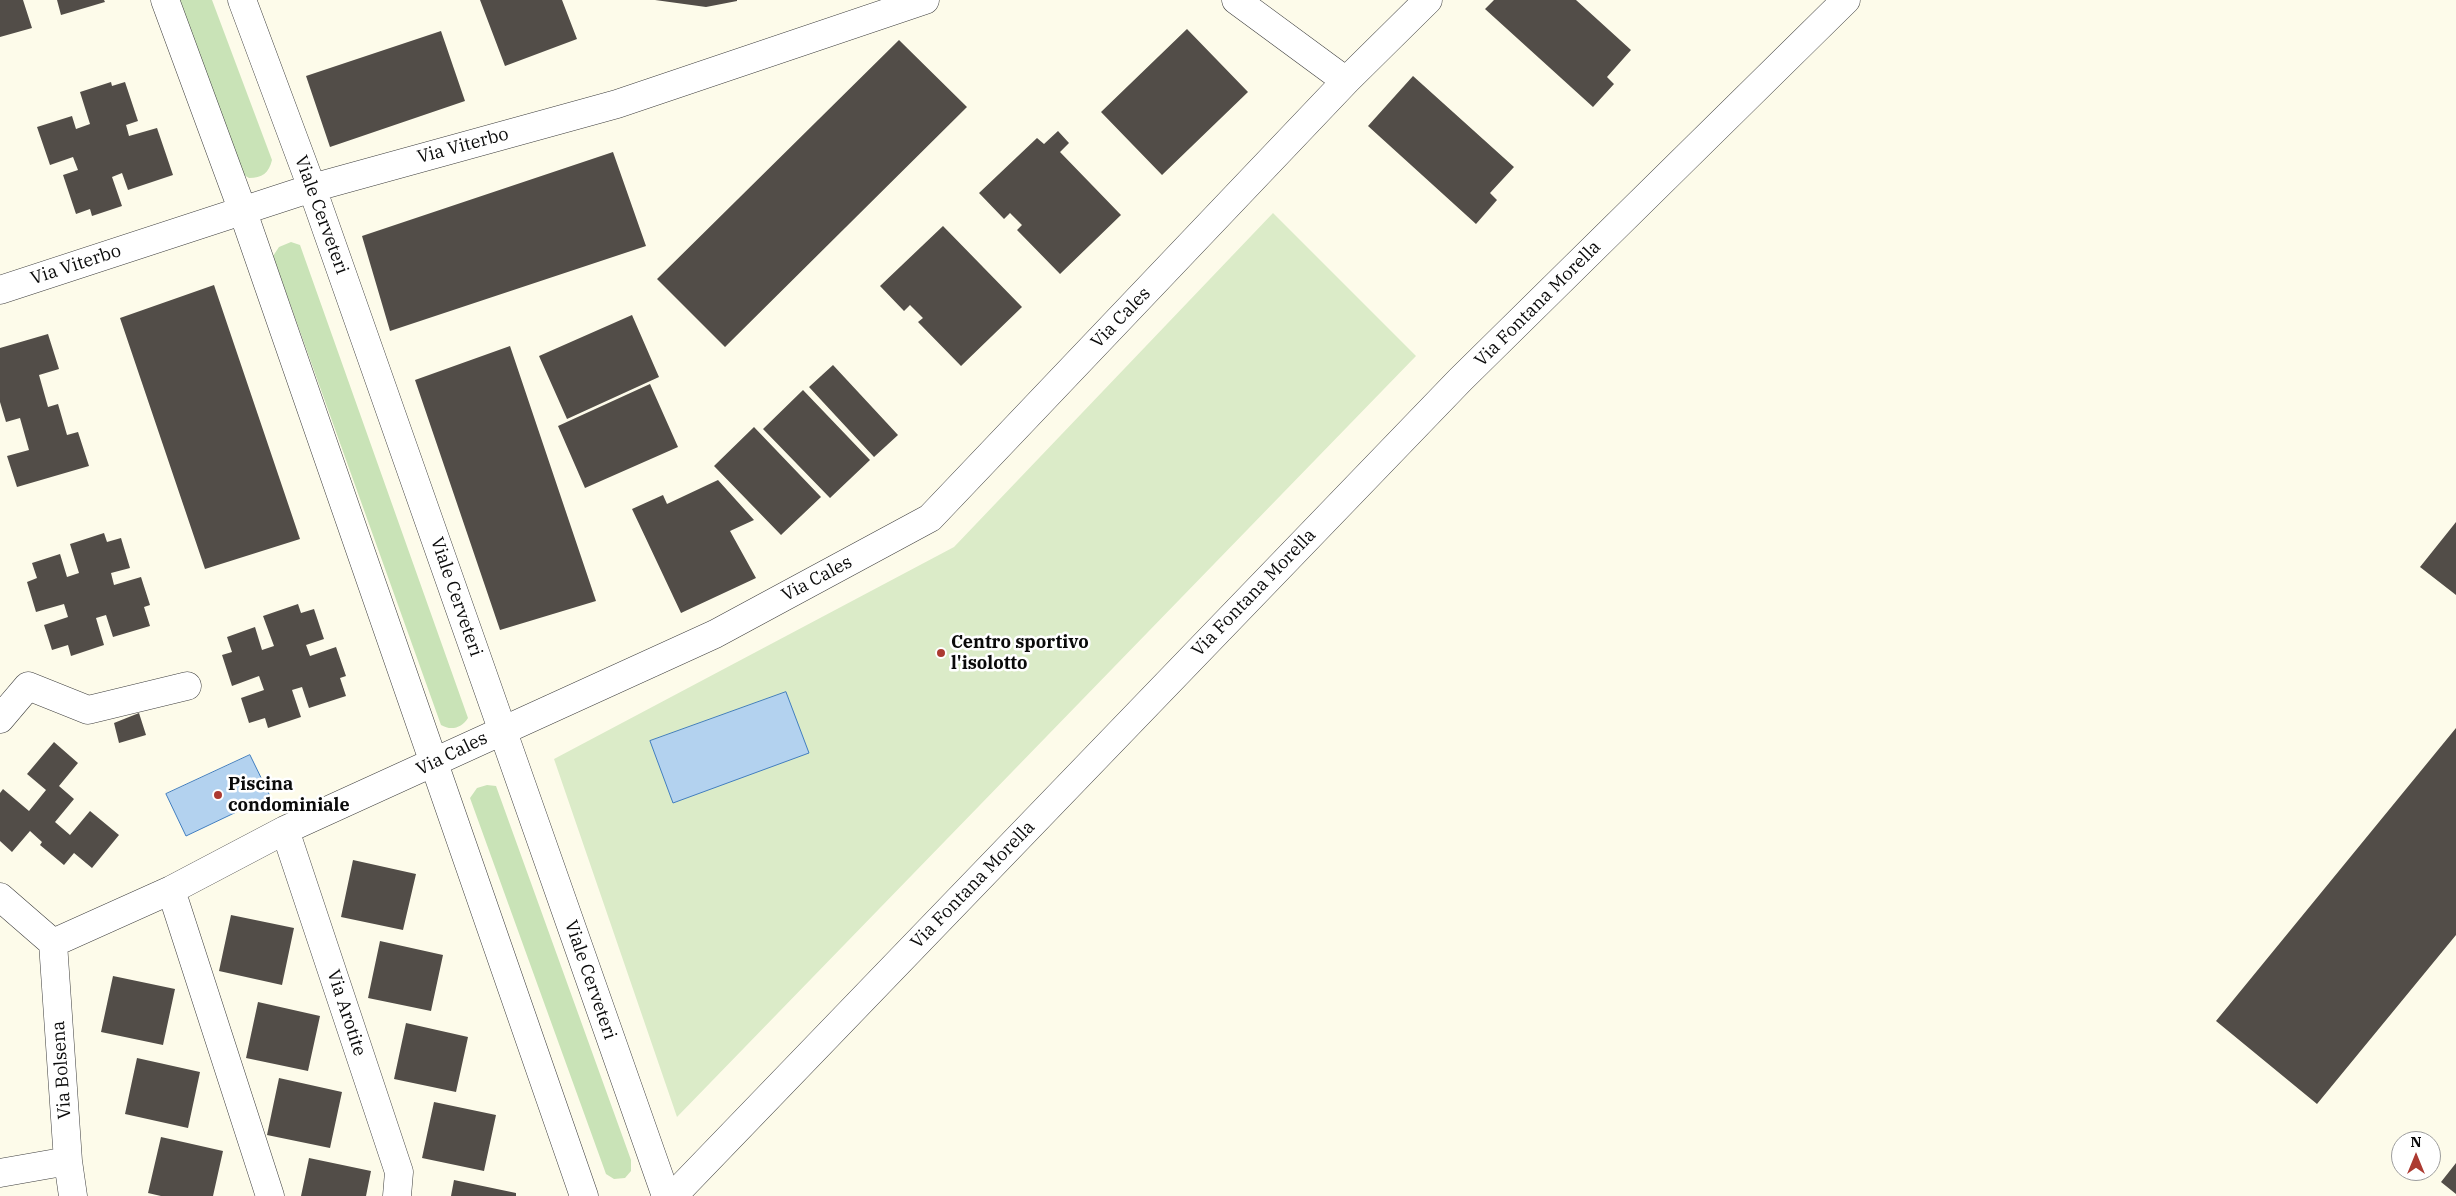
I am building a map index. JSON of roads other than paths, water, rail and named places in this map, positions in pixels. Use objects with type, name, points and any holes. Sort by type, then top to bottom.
[{"type":"street","points":[[165,0],[242,209],[584,1196]]},
{"type":"street","name":"Viale Cerveteri","points":[[242,0],[312,188],[666,1196]]},
{"type":"street","name":"Via Viterbo","points":[[0,290],[242,209],[617,104],[925,0]]},
{"type":"street","points":[[1236,0],[1346,81]]},
{"type":"street","name":"Via Cales","points":[[53,943],[171,890],[286,830],[715,634],[930,518],[1346,81],[1428,0]]},
{"type":"street","name":"Via Fontana Morella","points":[[673,1196],[1460,380],[1846,0]]},
{"type":"street","points":[[0,719],[28,686],[88,710],[187,686]]},
{"type":"street","name":"Via Arotite","points":[[286,830],[399,1172],[397,1196]]},
{"type":"street","points":[[171,890],[270,1196]]},
{"type":"street","points":[[0,897],[53,943]]},
{"type":"street","name":"Via Bolsena","points":[[53,943],[72,1196]]},
{"type":"street","points":[[0,1172],[68,1161]]},
{"type":"water","points":[[786,692],[809,753],[673,803],[650,741]]},
{"type":"water","name":"Piscina condominiale","points":[[250,755],[270,796],[186,836],[166,794]]},
{"type":"place","name":"Centro sportivo l'isolotto","points":[[941,653]]},
{"type":"place","name":"Piscina condominiale","points":[[218,795]]}]
